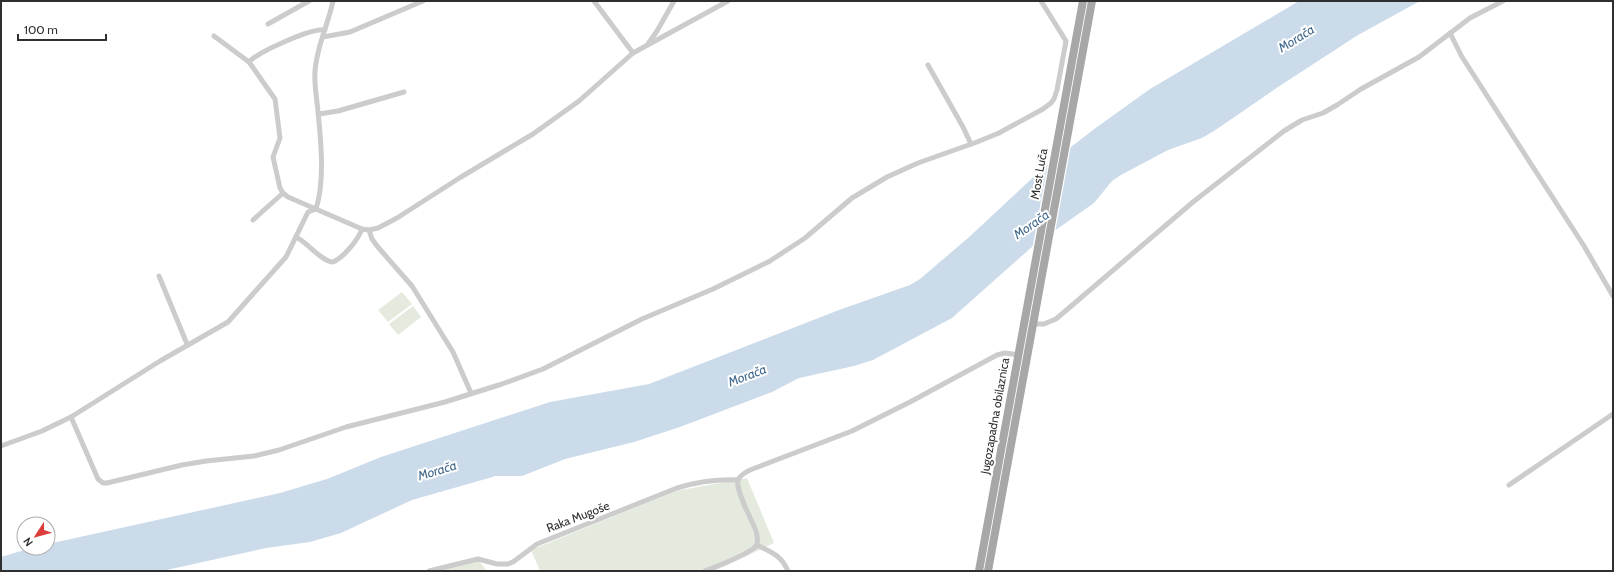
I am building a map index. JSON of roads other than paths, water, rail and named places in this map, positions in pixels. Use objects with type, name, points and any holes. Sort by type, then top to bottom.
[{"type":"main road","points":[[1063,134],[1084,1]]},
{"type":"main road","points":[[1063,134],[1092,1]]},
{"type":"main road","name":"Most Luča","points":[[1035,266],[1063,134]]},
{"type":"main road","name":"Most Luča","points":[[1043,268],[1063,134]]},
{"type":"main road","name":"Jugozapadna obilaznica","points":[[979,571],[1035,266]]},
{"type":"main road","name":"Jugozapadna obilaznica","points":[[988,571],[1043,268]]},
{"type":"street","points":[[268,24],[310,1]]},
{"type":"street","points":[[316,209],[320,197],[321,186],[315,74],[317,55],[333,1]]},
{"type":"street","points":[[322,37],[350,32],[423,1]]},
{"type":"street","points":[[594,1],[633,53]]},
{"type":"street","points":[[214,36],[249,62],[270,90],[276,103],[280,138],[273,157],[280,188],[283,193],[362,229],[369,230],[378,228],[397,218],[533,134],[589,93],[633,53],[674,32],[728,1]]},
{"type":"street","points":[[71,417],[98,479],[103,483],[107,483],[206,461],[254,456],[311,440],[346,427],[428,407],[536,372],[642,319],[713,289],[762,266],[795,245],[852,198],[887,176],[999,133],[1047,106],[1054,99],[1066,41],[1041,1]]},
{"type":"street","points":[[1033,324],[1044,324],[1056,319],[1193,202],[1284,131],[1302,120],[1323,113],[1361,89],[1419,57],[1470,18],[1503,1]]},
{"type":"street","points":[[647,45],[657,31],[672,2]]},
{"type":"street","points":[[249,62],[266,50],[311,31],[325,30]]},
{"type":"street","points":[[1450,32],[1462,57],[1584,246],[1613,296]]},
{"type":"street","points":[[928,65],[971,144]]},
{"type":"street","points":[[318,114],[338,112],[404,92]]},
{"type":"street","points":[[254,220],[283,193]]},
{"type":"street","points":[[1,446],[42,431],[71,417],[187,344],[228,322],[260,284],[284,260],[308,212],[316,209]]},
{"type":"street","points":[[296,237],[305,242],[326,260],[333,262],[339,258],[354,242],[362,229]]},
{"type":"street","points":[[369,230],[372,239],[377,246],[412,286],[448,343],[458,360],[471,394]]},
{"type":"street","points":[[159,276],[187,344]]},
{"type":"street","points":[[705,571],[750,551],[757,545],[758,538],[756,531],[739,490],[738,480],[741,476],[750,470],[852,431],[910,402],[997,355],[1005,353],[1019,355]]},
{"type":"street","points":[[1509,485],[1613,414]]},
{"type":"street","name":"Raka Mugoše","points":[[429,571],[478,559],[497,564],[508,564],[537,544],[677,488],[700,482],[724,479],[738,480]]},
{"type":"street","points":[[757,545],[779,557],[788,571]]},
{"type":"water","name":"Morača","points":[[1299,1],[1420,1],[1358,35],[1202,138],[1168,150],[1121,175],[1112,181],[1094,203],[1033,246],[952,318],[873,360],[854,366],[799,378],[772,392],[680,427],[634,442],[565,459],[522,476],[496,476],[412,500],[341,533],[310,542],[266,548],[162,571],[1,571],[1,557],[16,552],[16,556],[56,556],[56,542],[280,493],[327,479],[381,457],[550,402],[649,384],[839,310],[910,285],[920,279],[968,238],[1042,169],[1150,89]]}]
